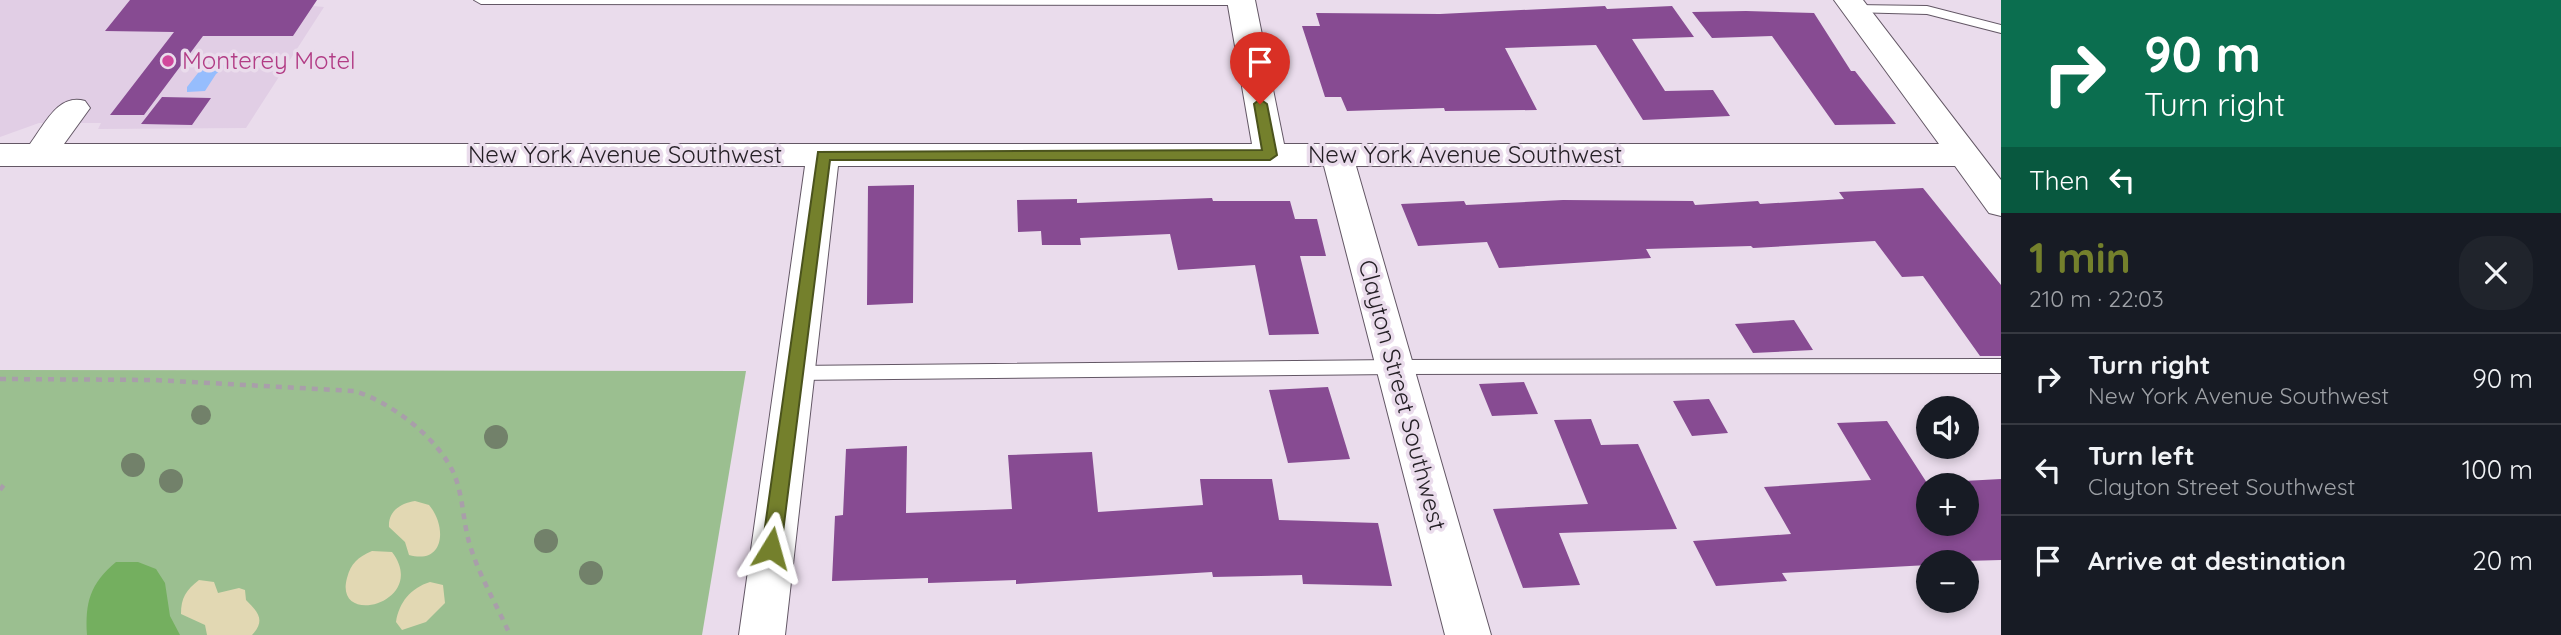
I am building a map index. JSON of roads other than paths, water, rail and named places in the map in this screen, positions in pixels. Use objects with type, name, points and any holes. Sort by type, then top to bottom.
[{"type":"street","points":[[1241,1],[1270,155]]},
{"type":"street","points":[[1852,5],[2001,204]]},
{"type":"street","points":[[38,156],[74,108]]},
{"type":"street","points":[[762,635],[823,155]]},
{"type":"street","name":"Clayton Street Southwest","points":[[1337,155],[1468,635]]},
{"type":"street","name":"New York Avenue Southwest","points":[[0,156],[1964,155]]},
{"type":"lane","points":[[481,0],[1241,1]]},
{"type":"lane","points":[[1852,5],[1927,10],[2001,29]]},
{"type":"lane","points":[[794,373],[1395,367],[2001,366]]},
{"type":"water","points":[[205,64],[227,65],[216,74],[205,91],[187,92],[187,87]]},
{"type":"place","name":"Monterey Motel","points":[[168,61]]}]
